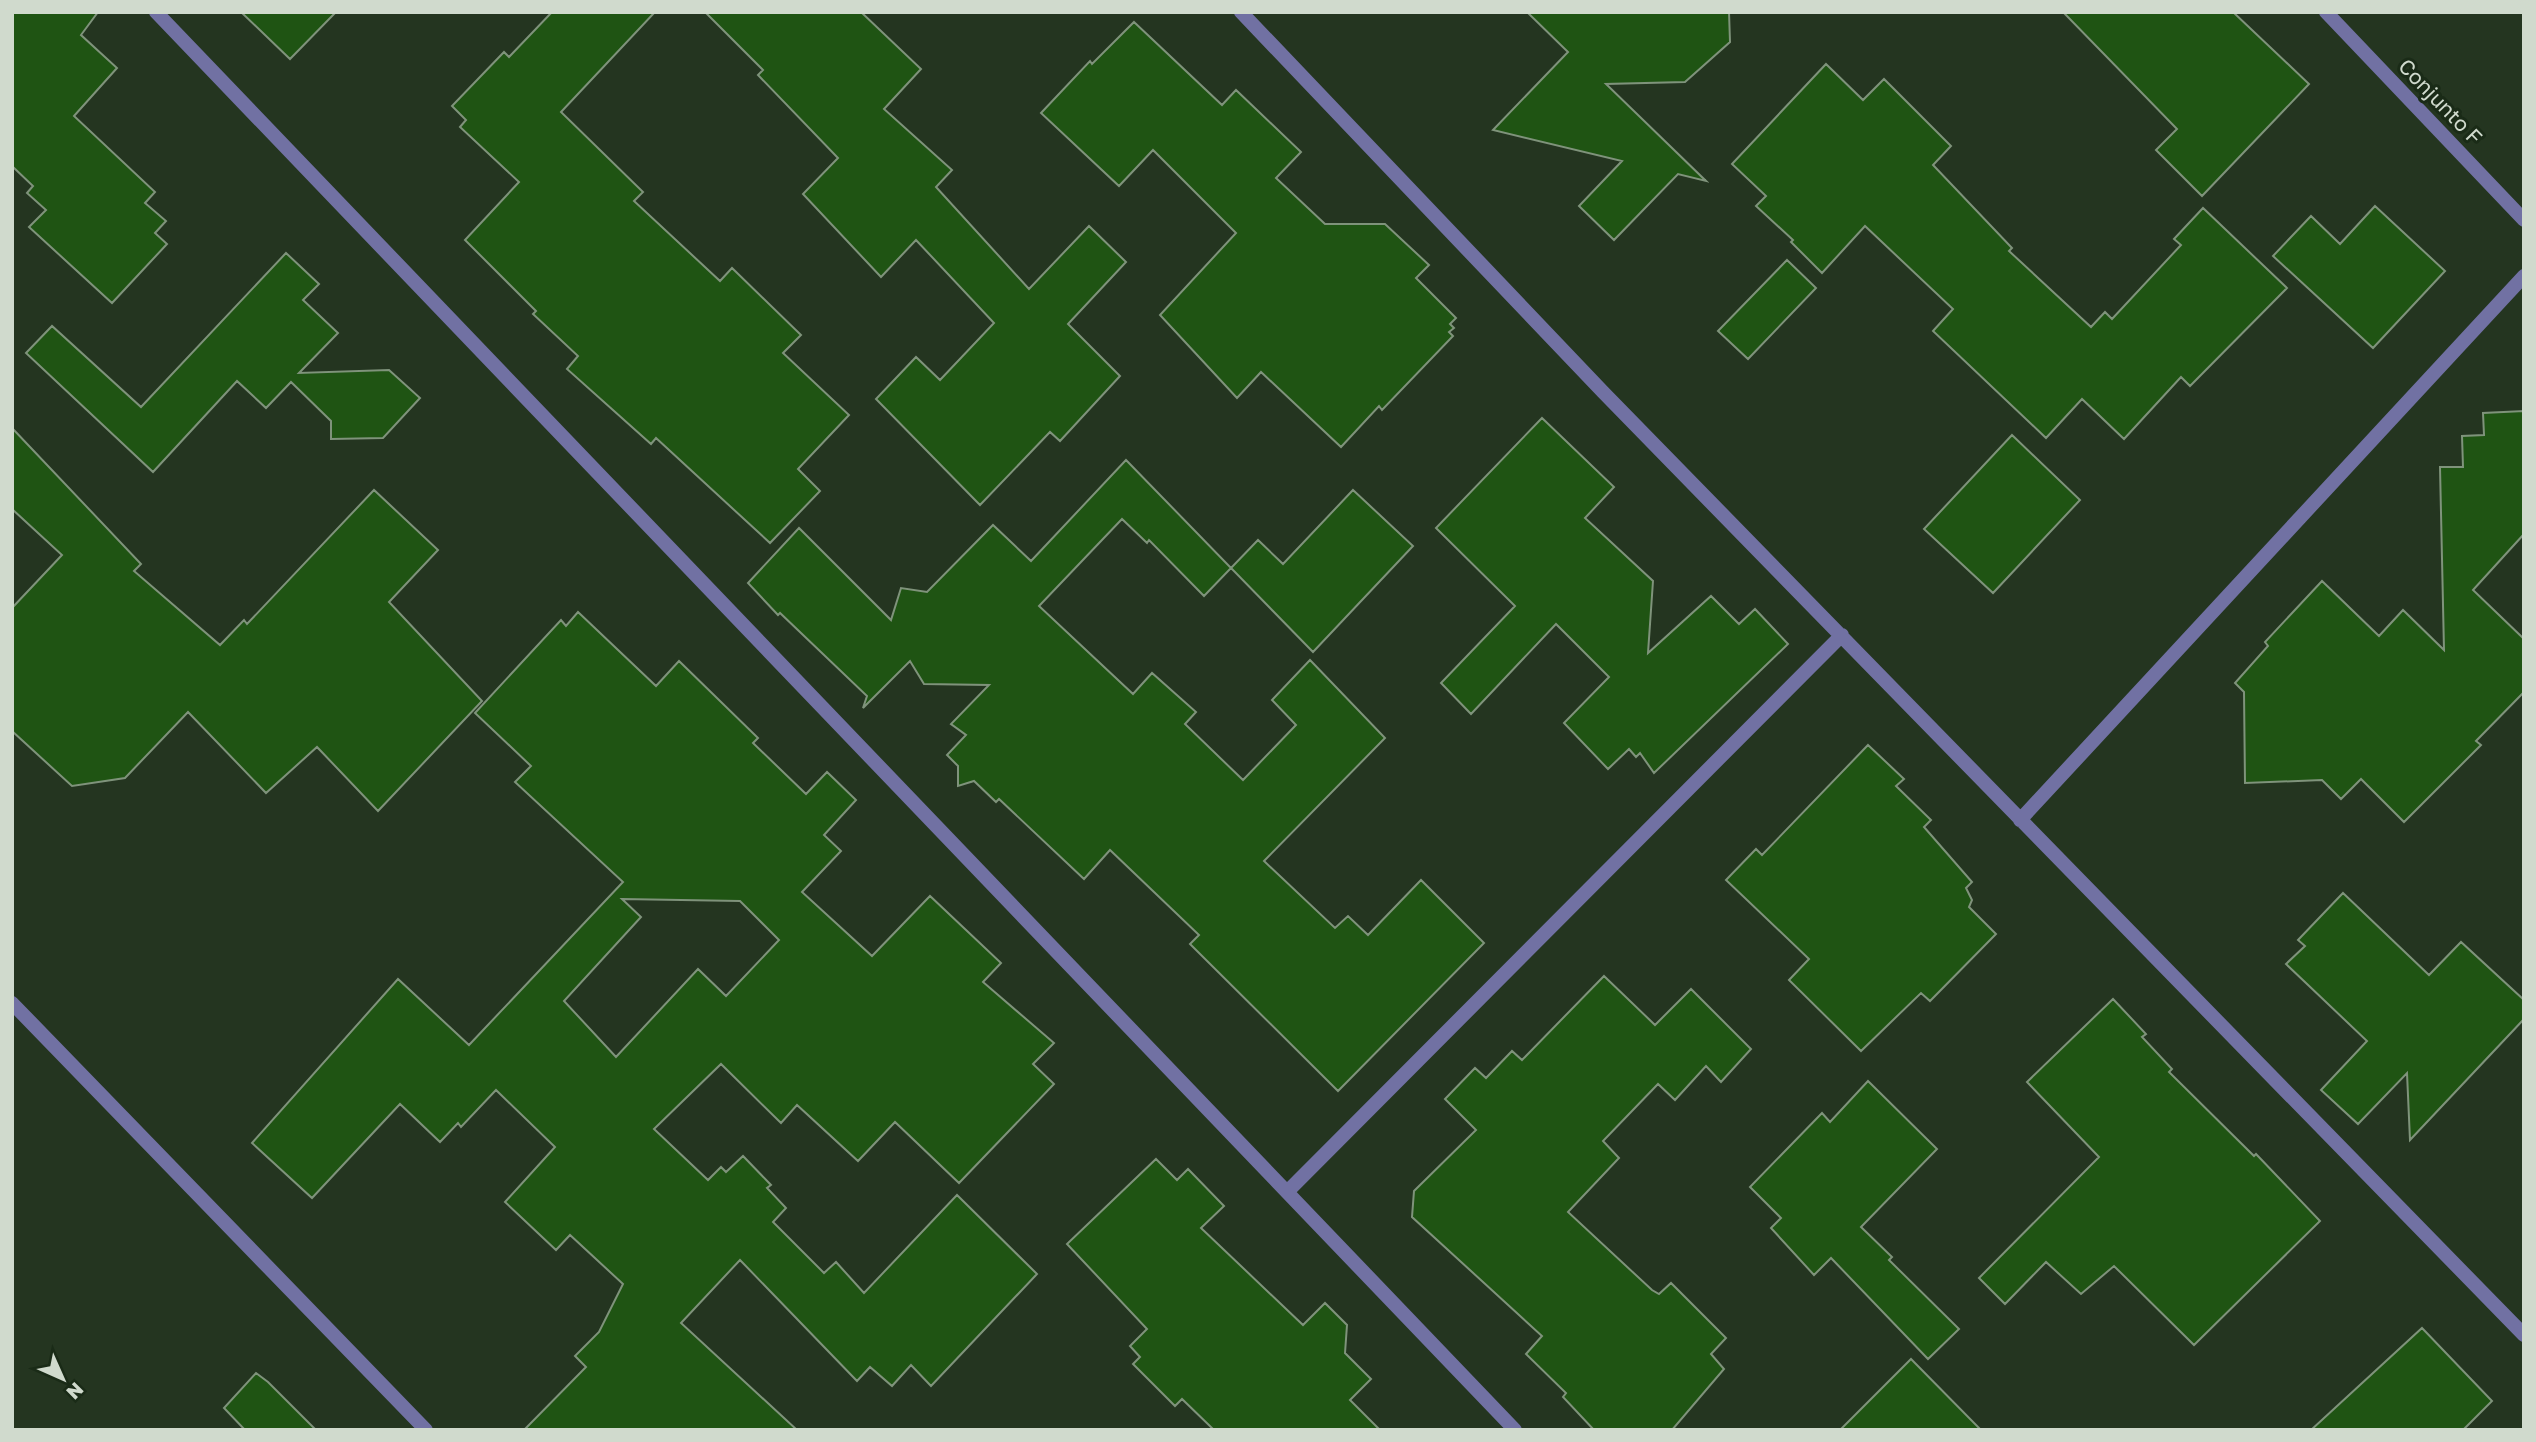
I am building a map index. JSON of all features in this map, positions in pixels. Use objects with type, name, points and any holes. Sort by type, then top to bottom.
[{"type":"street","points":[[156,12],[1515,1430]]},
{"type":"street","points":[[1241,12],[2020,820],[2524,1335]]},
{"type":"street","name":"Conjunto F","points":[[2326,12],[2524,220]]},
{"type":"street","points":[[2020,820],[2524,276]]},
{"type":"street","points":[[1287,1192],[1842,635]]},
{"type":"street","points":[[12,1003],[426,1430]]},
{"type":"building","points":[[12,12],[98,12],[81,35],[117,68],[74,116],[155,192],[145,203],[166,221],[155,233],[167,244],[112,303],[29,227],[46,210],[27,193],[33,186],[12,166]]},
{"type":"building","points":[[241,12],[336,12],[290,59]]},
{"type":"building","points":[[552,12],[655,12],[561,112],[643,192],[634,201],[720,281],[732,268],[801,335],[783,353],[849,415],[798,469],[820,491],[770,543],[656,438],[651,444],[567,369],[578,356],[533,314],[536,311],[465,240],[519,182],[460,127],[466,120],[452,106],[504,52],[509,57]]},
{"type":"building","points":[[705,12],[861,12],[921,69],[884,109],[952,170],[936,187],[1029,289],[1089,226],[1126,262],[1068,324],[1120,376],[1060,441],[1050,432],[980,505],[876,399],[916,357],[940,380],[994,323],[916,240],[881,277],[803,194],[838,158],[758,75],[763,70]]},
{"type":"building","points":[[1527,12],[1729,12],[1730,42],[1685,82],[1606,84],[1706,181],[1678,174],[1614,240],[1579,206],[1622,161],[1493,130],[1568,52]]},
{"type":"building","points":[[2063,12],[2233,12],[2309,84],[2202,196],[2156,150],[2177,129]]},
{"type":"building","points":[[1134,22],[1222,105],[1236,90],[1301,152],[1276,178],[1325,224],[1385,224],[1429,265],[1416,278],[1456,318],[1450,324],[1454,328],[1449,332],[1453,336],[1382,410],[1379,406],[1341,447],[1261,372],[1237,398],[1160,315],[1236,233],[1153,150],[1119,186],[1041,113],[1090,61],[1092,64]]},
{"type":"building","points":[[1826,64],[1863,100],[1884,79],[1951,146],[1933,165],[2012,248],[2009,251],[2091,327],[2105,312],[2112,319],[2181,245],[2174,239],[2203,208],[2287,288],[2190,386],[2181,377],[2124,439],[2082,399],[2046,438],[1933,331],[1953,309],[1865,226],[1822,273],[1791,242],[1793,240],[1756,206],[1766,196],[1732,164]]},
{"type":"building","points":[[2375,206],[2445,271],[2373,348],[2273,256],[2311,216],[2340,244]]},
{"type":"building","points":[[286,253],[319,284],[303,300],[338,333],[299,373],[389,370],[420,398],[383,438],[331,439],[331,421],[291,382],[266,408],[237,381],[153,472],[26,353],[52,326],[141,407]]},
{"type":"building","points":[[1787,260],[1816,288],[1748,359],[1718,331]]},
{"type":"building","points":[[2524,411],[2524,534],[2473,590],[2524,639],[2524,692],[2476,741],[2481,745],[2404,822],[2361,779],[2341,799],[2322,780],[2245,783],[2244,692],[2235,683],[2268,646],[2265,642],[2322,581],[2379,636],[2403,610],[2444,650],[2440,467],[2463,467],[2462,436],[2484,435],[2483,413]]},
{"type":"building","points":[[1542,418],[1614,487],[1585,518],[1653,581],[1648,653],[1711,596],[1739,624],[1755,609],[1788,644],[1654,773],[1640,753],[1636,757],[1629,749],[1608,769],[1564,723],[1609,677],[1556,624],[1471,714],[1441,683],[1515,606],[1436,528]]},
{"type":"building","points":[[12,428],[141,564],[134,571],[220,645],[244,620],[247,624],[374,490],[438,550],[389,602],[482,701],[378,811],[317,747],[266,793],[188,712],[125,778],[72,786],[12,731],[12,608],[62,555],[12,509]]},
{"type":"building","points":[[2012,435],[2080,500],[1993,593],[1924,529]]},
{"type":"building","points":[[1126,460],[1231,568],[1204,596],[1149,540],[1147,543],[1122,519],[1039,606],[1133,694],[1152,673],[1196,712],[1185,724],[1243,780],[1296,725],[1272,700],[1310,660],[1385,738],[1264,861],[1335,928],[1348,916],[1368,935],[1421,880],[1484,943],[1338,1091],[1190,944],[1199,935],[1110,850],[1084,879],[999,799],[996,802],[974,781],[958,786],[958,766],[947,755],[966,735],[951,724],[989,685],[924,684],[910,661],[863,708],[867,696],[780,613],[778,615],[748,583],[799,528],[891,620],[901,588],[927,592],[993,525],[1031,561]]},
{"type":"building","points":[[1353,490],[1413,546],[1313,652],[1231,568],[1258,540],[1283,564]]},
{"type":"building","points":[[578,612],[656,686],[679,661],[758,738],[753,743],[806,794],[827,772],[856,800],[824,835],[841,851],[802,892],[872,956],[930,896],[1001,963],[983,982],[1054,1043],[1033,1064],[1054,1084],[959,1183],[895,1122],[858,1161],[797,1105],[781,1123],[721,1064],[654,1129],[708,1180],[721,1167],[726,1172],[743,1156],[771,1185],[767,1188],[786,1208],[773,1222],[824,1273],[836,1262],[864,1293],[957,1195],[1037,1274],[931,1386],[911,1365],[892,1386],[870,1367],[857,1381],[740,1260],[681,1323],[797,1430],[524,1430],[586,1367],[575,1356],[599,1332],[623,1284],[570,1235],[556,1250],[505,1202],[555,1147],[496,1090],[461,1127],[458,1123],[440,1142],[400,1104],[312,1198],[252,1143],[398,979],[469,1045],[623,882],[515,782],[531,766],[475,713],[561,620],[566,626]],"holes":[[[622,899],[740,901],[779,940],[726,996],[698,969],[616,1057],[564,1001],[641,917]]]},
{"type":"building","points":[[1868,745],[1904,779],[1896,786],[1931,820],[1924,827],[1972,882],[1966,888],[1972,900],[1969,907],[1996,934],[1930,1001],[1921,993],[1861,1051],[1789,980],[1809,959],[1726,880],[1756,849],[1762,855]]},
{"type":"building","points":[[2343,893],[2429,975],[2461,942],[2524,1000],[2524,1019],[2410,1140],[2407,1073],[2358,1124],[2321,1090],[2367,1041],[2286,964],[2305,946],[2298,940]]},
{"type":"building","points":[[1604,976],[1655,1025],[1691,989],[1751,1049],[1721,1082],[1706,1066],[1675,1100],[1658,1084],[1603,1141],[1619,1158],[1568,1212],[1652,1290],[1659,1294],[1671,1283],[1726,1338],[1711,1354],[1724,1369],[1672,1430],[1594,1430],[1563,1397],[1566,1393],[1526,1354],[1542,1336],[1412,1217],[1414,1191],[1476,1130],[1445,1099],[1475,1068],[1486,1078],[1512,1051],[1522,1060]]},
{"type":"building","points":[[2113,999],[2146,1034],[2142,1037],[2172,1069],[2169,1072],[2254,1156],[2256,1154],[2320,1221],[2194,1345],[2114,1266],[2081,1294],[2046,1262],[2005,1304],[1979,1278],[2099,1157],[2027,1082]]},
{"type":"building","points":[[1868,1081],[1937,1149],[1861,1227],[1892,1257],[1889,1260],[1959,1329],[1928,1359],[1831,1258],[1814,1275],[1771,1228],[1781,1218],[1750,1187],[1822,1113],[1830,1122]]},
{"type":"building","points":[[1156,1159],[1177,1180],[1188,1169],[1224,1206],[1201,1228],[1303,1325],[1325,1303],[1347,1325],[1345,1353],[1371,1379],[1350,1400],[1380,1430],[1214,1430],[1182,1399],[1175,1406],[1133,1364],[1140,1357],[1130,1346],[1147,1329],[1067,1244]]},
{"type":"building","points":[[2422,1328],[2492,1401],[2463,1430],[2311,1430]]},
{"type":"building","points":[[1911,1359],[1981,1430],[1840,1430]]},
{"type":"building","points":[[256,1373],[316,1430],[245,1430],[224,1408]]}]
